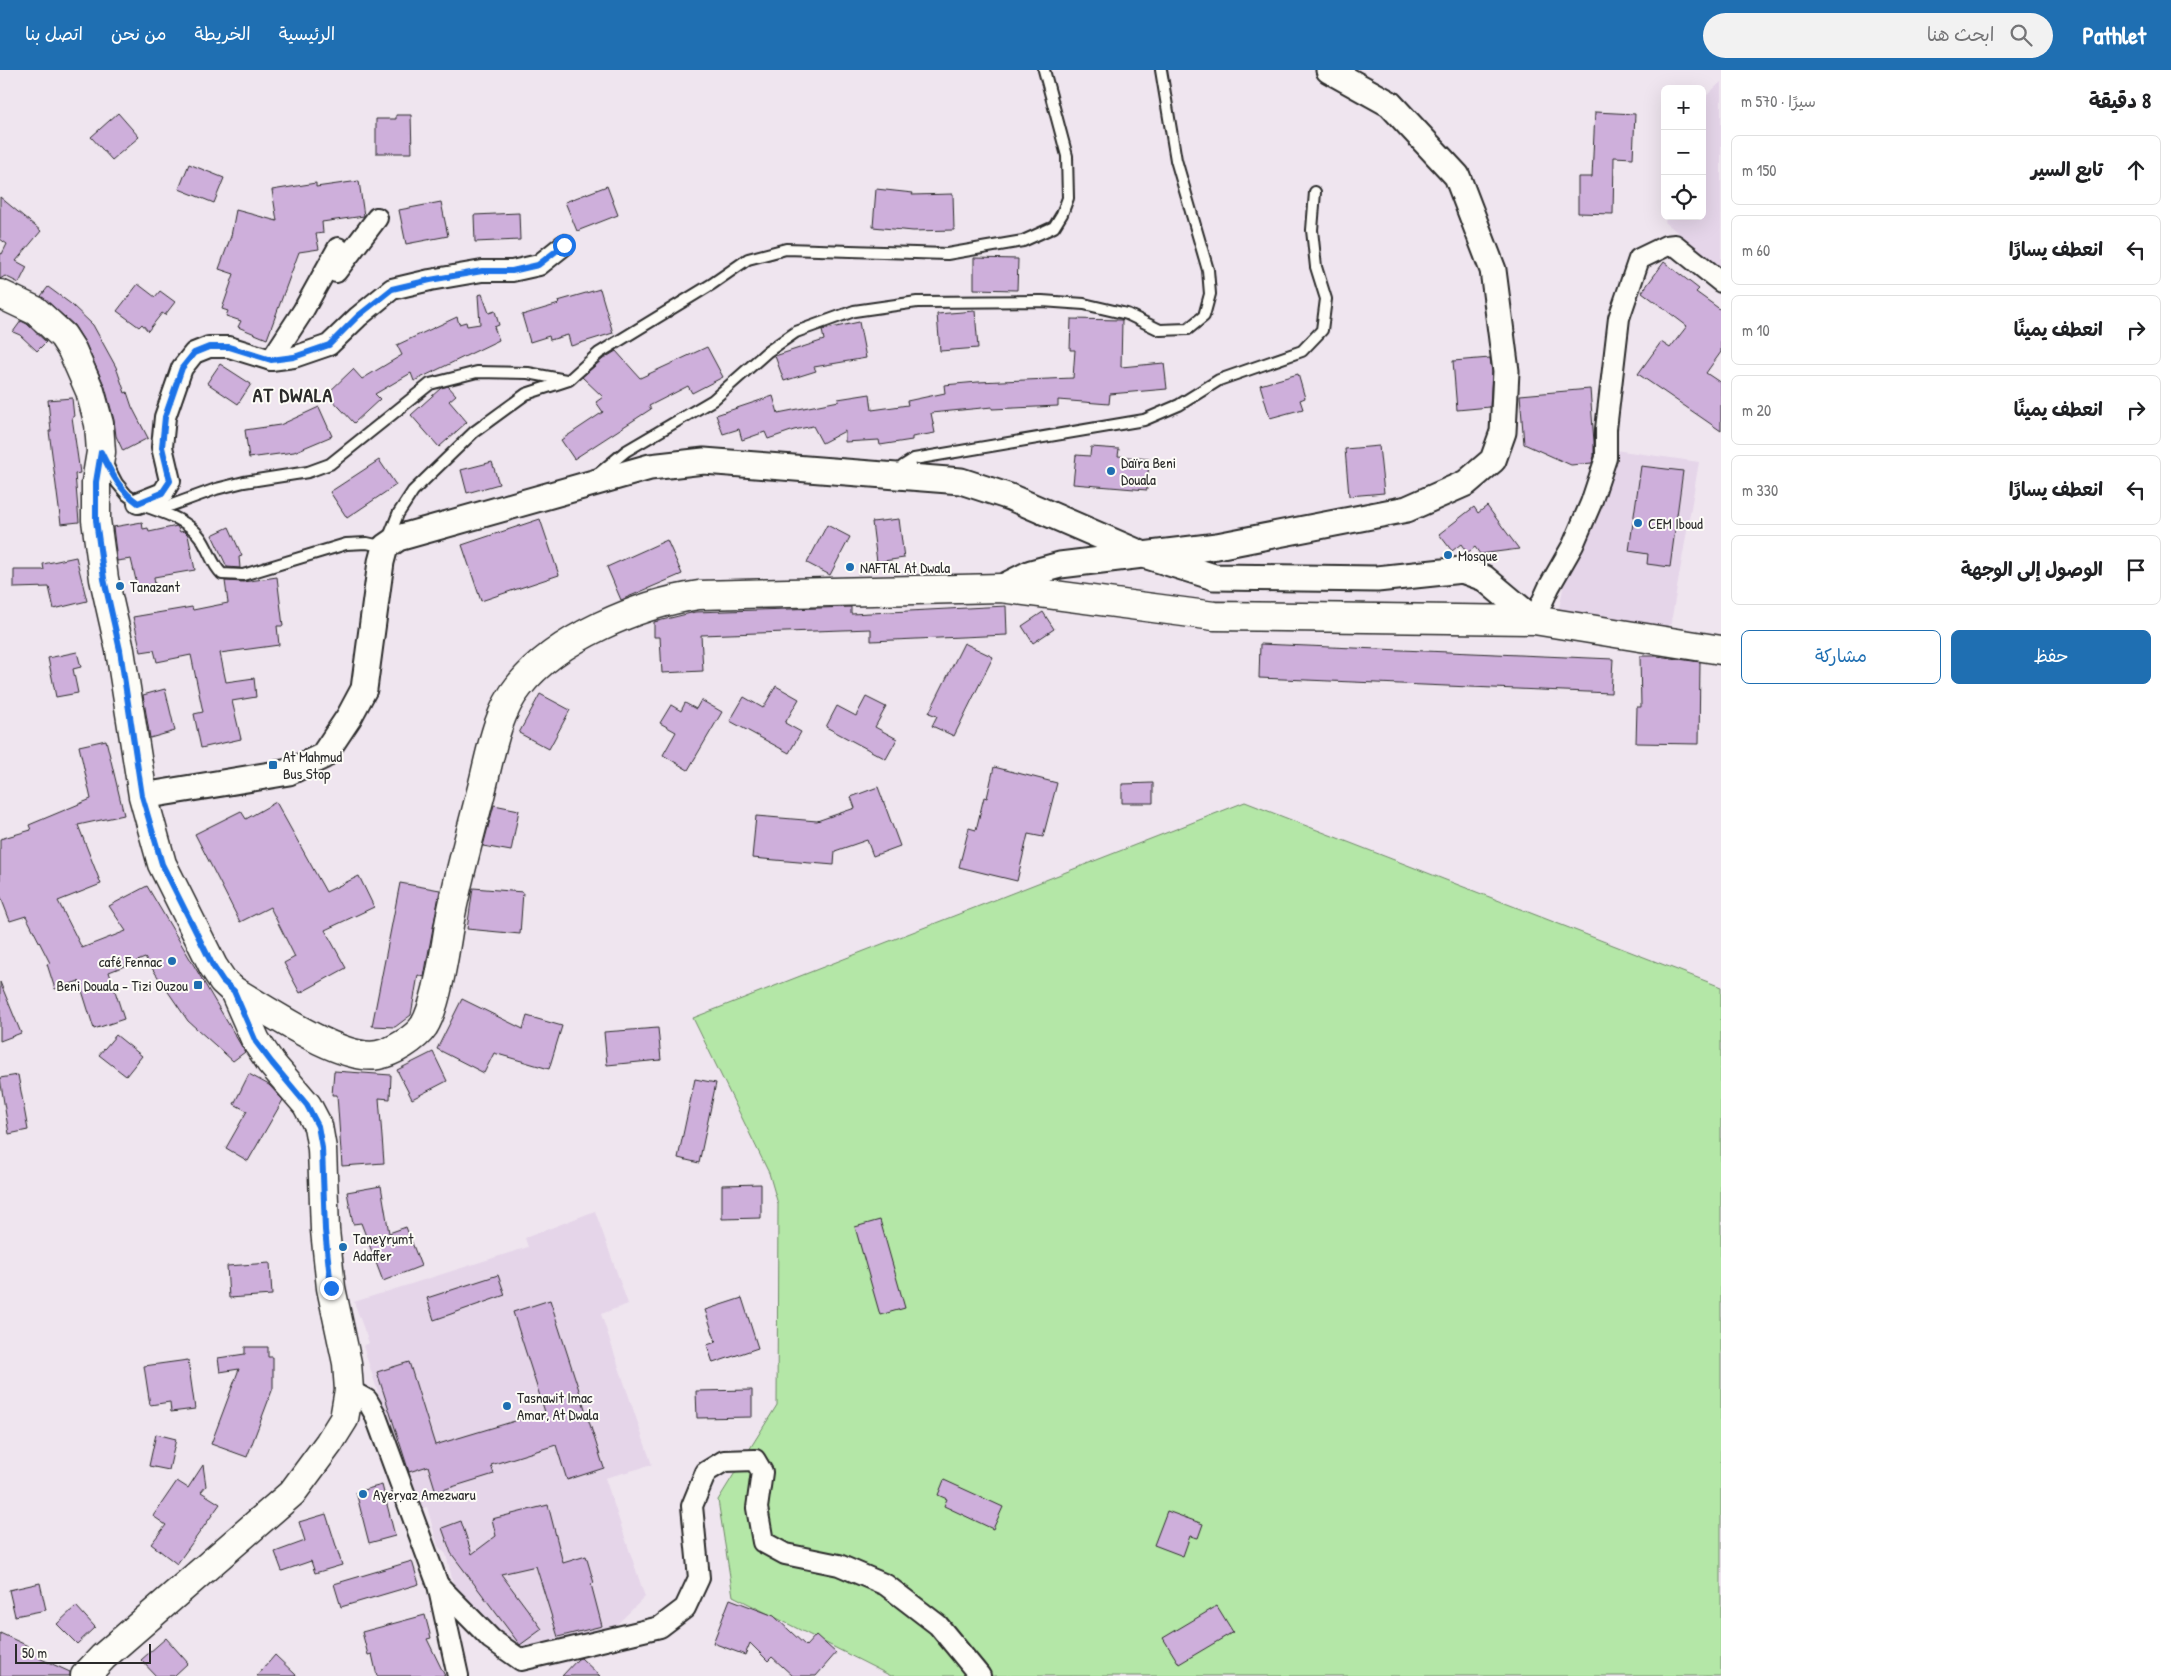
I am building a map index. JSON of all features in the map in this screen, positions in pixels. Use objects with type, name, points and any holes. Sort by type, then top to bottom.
[{"type":"main road","points":[[0,294],[36,310],[63,336],[72,350],[90,391],[99,424],[101,452],[96,482],[96,520],[104,579],[120,650],[142,796],[162,864],[213,966],[223,981],[234,991],[342,1050],[377,1055],[394,1048],[414,1036],[423,1027],[430,1012],[443,962],[454,894],[504,711],[517,687],[540,662],[573,639],[672,599],[699,595],[1002,588],[1214,616],[1534,620],[1721,650]]},
{"type":"main road","points":[[85,1676],[102,1656],[292,1493],[329,1444],[344,1419],[349,1390],[347,1363],[331,1288],[325,1230],[322,1148],[318,1126],[307,1105],[256,1042],[234,991]]},
{"type":"street","points":[[1002,588],[1031,573],[1060,565],[1217,546],[1407,509],[1466,483],[1492,460],[1503,432],[1506,371],[1493,270],[1457,176],[1390,104],[1329,70]]},
{"type":"street","points":[[303,311],[325,292],[336,270],[377,218]]},
{"type":"street","points":[[138,503],[162,493],[170,481],[162,447],[165,417],[182,368],[194,353],[209,347],[229,347],[271,360],[294,357],[329,345],[358,316],[392,289],[438,278],[482,271],[512,271],[538,265],[564,245]]},
{"type":"street","points":[[142,796],[289,772],[323,756],[349,717],[364,689],[381,562],[385,547],[398,538],[650,467],[704,461],[961,481],[986,488],[1144,555],[1214,577],[1238,579],[1377,579],[1462,570],[1484,578],[1534,620],[1580,528],[1591,503],[1606,458],[1606,429],[1619,318],[1639,259],[1666,246],[1675,245],[1721,282]]},
{"type":"street","points":[[271,360],[303,311],[338,248]]},
{"type":"street","points":[[349,1390],[367,1400],[375,1414],[438,1585],[458,1676]]},
{"type":"street","points":[[438,1585],[491,1639],[521,1660],[660,1627],[684,1608],[699,1578],[692,1506],[706,1472],[724,1461],[755,1460],[762,1472],[757,1508],[763,1542],[785,1554],[839,1565],[886,1585],[938,1625],[980,1676]]},
{"type":"lane","points":[[101,452],[117,483],[127,495],[138,503],[190,527],[200,538],[214,567],[222,574],[243,575],[346,544],[367,543],[385,547],[398,514],[413,491],[474,432],[526,394],[569,380],[599,353],[712,284],[748,259],[786,249],[947,254],[1023,241],[1054,227],[1062,214],[1068,198],[1066,156],[1044,70]]},
{"type":"lane","points":[[584,485],[626,451],[713,400],[767,352],[796,332],[854,311],[917,302],[1042,301],[1084,304],[1127,314],[1160,330],[1188,329],[1204,316],[1210,294],[1208,270],[1176,160],[1161,70]]},
{"type":"lane","points":[[894,476],[903,466],[914,459],[1144,420],[1179,405],[1219,380],[1302,351],[1322,330],[1326,299],[1316,267],[1312,230],[1315,192]]},
{"type":"lane","points":[[138,503],[159,507],[172,506],[235,484],[308,472],[330,464],[430,384],[477,372],[528,373],[569,380]]},
{"type":"shaded area","points":[[1721,82],[1721,268],[1665,222],[1666,220],[1706,220],[1707,95]]},
{"type":"shaded area","name":"CEM Iboud","points":[[1615,450],[1699,462],[1670,628],[1558,613],[1564,584]]},
{"type":"shaded area","name":"Tasnawit Imac Amar, At Dwala","points":[[595,1211],[628,1304],[601,1314],[652,1465],[605,1478],[645,1597],[605,1636],[516,1652],[456,1595],[446,1554],[438,1546],[427,1507],[416,1510],[363,1346],[369,1343],[354,1302],[528,1247],[525,1238]]},
{"type":"green space","points":[[1245,802],[1721,987],[1721,1676],[891,1676],[733,1596],[718,1500],[777,1405],[778,1204],[769,1173],[693,1018]]},
{"type":"building","points":[[1595,112],[1635,114],[1633,158],[1614,157],[1613,214],[1578,213],[1578,177],[1592,177]]},
{"type":"building","points":[[118,113],[139,137],[112,160],[91,137]]},
{"type":"building","points":[[396,115],[411,115],[412,153],[376,153],[376,119],[396,119]]},
{"type":"building","points":[[189,164],[224,178],[214,203],[179,189]]},
{"type":"building","points":[[359,181],[364,216],[322,222],[323,233],[316,234],[319,249],[299,252],[267,339],[238,327],[241,321],[226,316],[228,311],[222,309],[234,274],[219,269],[231,236],[236,210],[277,221],[272,190],[316,183],[316,187]]},
{"type":"building","points":[[607,186],[618,215],[577,231],[565,202]]},
{"type":"building","points":[[876,189],[913,193],[912,195],[953,194],[954,230],[913,231],[873,227]]},
{"type":"building","points":[[0,197],[41,231],[16,261],[27,267],[19,283],[5,276],[0,279],[0,253],[2,254],[7,244],[0,239]]},
{"type":"building","points":[[441,202],[448,236],[406,244],[399,210]]},
{"type":"building","points":[[519,213],[520,240],[475,242],[474,215]]},
{"type":"building","points":[[974,258],[1018,259],[1017,290],[974,289]]},
{"type":"building","points":[[1664,262],[1699,289],[1696,292],[1721,310],[1721,352],[1706,373],[1721,383],[1721,431],[1638,374],[1661,342],[1670,348],[1687,326],[1642,292]]},
{"type":"building","points":[[138,284],[155,297],[160,291],[175,302],[165,315],[162,313],[148,331],[142,324],[139,327],[117,311]]},
{"type":"building","points":[[48,287],[71,304],[93,325],[116,367],[125,393],[127,392],[132,407],[148,438],[123,451],[116,436],[114,420],[105,387],[86,344],[74,325],[41,296]]},
{"type":"building","points":[[600,289],[613,333],[571,346],[568,335],[550,340],[549,336],[530,342],[522,315],[559,304],[558,301]]},
{"type":"building","points":[[482,294],[489,313],[495,311],[499,325],[494,327],[499,340],[414,381],[411,373],[375,394],[380,399],[354,423],[327,394],[353,369],[362,379],[402,355],[397,345],[457,317],[459,324],[466,322],[467,326],[480,324],[478,295]]},
{"type":"building","points":[[975,311],[978,348],[940,351],[937,314]]},
{"type":"building","points":[[1071,319],[1122,320],[1121,367],[1164,363],[1167,389],[1110,394],[1109,404],[1058,400],[1058,406],[992,409],[992,407],[931,413],[935,433],[912,437],[912,440],[880,445],[879,440],[845,442],[845,431],[822,443],[813,426],[768,439],[765,432],[742,440],[739,429],[723,434],[716,415],[773,396],[778,413],[839,401],[838,399],[870,394],[872,410],[908,405],[907,401],[945,393],[944,385],[1073,378],[1075,350],[1070,350]]},
{"type":"building","points":[[21,321],[27,324],[46,342],[37,351],[20,335],[13,332]]},
{"type":"building","points":[[859,322],[866,358],[814,367],[816,371],[784,381],[775,356],[824,340],[822,330]]},
{"type":"building","points":[[707,347],[723,377],[692,393],[688,386],[649,406],[651,409],[574,459],[561,440],[603,412],[596,402],[603,397],[582,377],[603,359],[616,351],[640,378]]},
{"type":"building","points":[[1490,358],[1492,372],[1490,407],[1457,410],[1453,361]]},
{"type":"building","points":[[220,364],[251,384],[238,404],[207,383]]},
{"type":"building","points":[[1298,374],[1305,398],[1300,400],[1303,409],[1270,418],[1260,385]]},
{"type":"building","points":[[448,386],[456,395],[449,401],[467,422],[439,447],[411,415],[441,388]]},
{"type":"building","points":[[1590,389],[1594,442],[1592,463],[1571,465],[1524,444],[1520,395]]},
{"type":"building","points":[[72,398],[74,417],[72,417],[80,473],[75,474],[79,522],[61,524],[49,431],[51,431],[48,400]]},
{"type":"building","points":[[319,407],[332,436],[294,452],[249,458],[245,430],[280,425]]},
{"type":"building","points":[[1379,446],[1384,493],[1349,496],[1345,449]]},
{"type":"building","name":"Daïra Beni Douala","points":[[1091,447],[1119,449],[1118,456],[1149,459],[1147,490],[1073,484],[1076,455],[1090,456]]},
{"type":"building","points":[[379,460],[396,485],[347,518],[330,492]]},
{"type":"building","points":[[492,462],[499,484],[467,493],[461,470]]},
{"type":"building","points":[[1641,466],[1683,471],[1670,567],[1647,564],[1648,554],[1629,551]]},
{"type":"building","points":[[1487,506],[1519,549],[1480,554],[1475,547],[1467,553],[1461,544],[1452,551],[1439,534],[1474,507],[1478,513]]},
{"type":"building","points":[[540,519],[559,575],[481,601],[462,545]]},
{"type":"building","points":[[899,519],[904,558],[877,562],[872,522]]},
{"type":"building","points":[[142,522],[143,529],[148,528],[149,532],[177,526],[180,532],[184,531],[188,535],[195,570],[154,577],[155,585],[138,589],[131,559],[117,561],[113,527]]},
{"type":"building","points":[[827,525],[850,537],[830,575],[807,563]]},
{"type":"building","points":[[229,527],[242,556],[239,557],[240,568],[227,567],[212,535]]},
{"type":"building","points":[[667,540],[682,574],[621,600],[607,567]]},
{"type":"building","points":[[76,557],[87,601],[54,609],[49,587],[14,588],[14,570],[44,570],[43,564]]},
{"type":"building","points":[[277,577],[283,626],[277,626],[279,645],[220,653],[226,682],[254,678],[256,697],[232,701],[241,739],[201,748],[194,714],[203,712],[191,655],[157,662],[154,650],[141,652],[133,617],[192,607],[193,610],[228,603],[225,581],[243,582]]},
{"type":"building","points":[[1006,606],[1007,635],[871,641],[871,629],[701,635],[703,671],[662,673],[660,637],[654,637],[654,622],[695,612],[851,607],[851,614]]},
{"type":"building","points":[[1043,612],[1054,629],[1033,643],[1022,626]]},
{"type":"building","points":[[964,643],[993,657],[954,736],[932,726],[937,716],[929,713]]},
{"type":"building","points":[[1260,644],[1613,659],[1611,693],[1259,678]]},
{"type":"building","points":[[77,652],[81,667],[73,669],[78,693],[56,697],[48,658]]},
{"type":"building","points":[[1640,656],[1657,656],[1700,662],[1699,744],[1636,743],[1637,707],[1641,707]]},
{"type":"building","points":[[776,686],[799,699],[785,723],[801,732],[789,753],[730,721],[744,697],[763,708]]},
{"type":"building","points":[[165,689],[175,731],[150,738],[143,695]]},
{"type":"building","points":[[540,694],[570,710],[549,749],[519,733]]},
{"type":"building","points":[[866,697],[886,707],[875,727],[897,739],[886,759],[826,727],[837,706],[856,716]]},
{"type":"building","points":[[701,700],[722,712],[688,770],[663,755],[676,732],[660,723],[671,705],[681,711],[685,703],[696,709]]},
{"type":"building","points":[[106,740],[124,815],[78,825],[101,884],[58,901],[82,948],[126,931],[109,906],[147,886],[245,1052],[233,1061],[188,1021],[145,958],[109,972],[124,1019],[94,1029],[79,981],[55,989],[47,964],[50,963],[26,916],[10,921],[0,895],[0,839],[31,830],[29,825],[91,799],[79,746]]},
{"type":"building","points":[[994,767],[1057,783],[1043,837],[1028,834],[1017,881],[959,867],[969,828],[976,830],[984,797],[987,798]]},
{"type":"building","points":[[1153,783],[1153,803],[1122,803],[1122,784]]},
{"type":"building","points":[[878,787],[900,846],[873,856],[867,840],[835,851],[834,865],[752,858],[756,816],[817,821],[855,808],[851,797]]},
{"type":"building","points":[[276,802],[326,892],[359,876],[374,907],[325,930],[346,968],[300,993],[284,963],[295,957],[270,907],[240,922],[195,834],[241,811],[246,819]]},
{"type":"building","points":[[494,805],[519,810],[511,851],[483,846]]},
{"type":"building","points":[[400,883],[440,890],[424,977],[418,975],[411,1015],[395,1027],[372,1026]]},
{"type":"building","points":[[473,888],[523,892],[520,934],[467,929]]},
{"type":"building","points":[[0,982],[21,1033],[0,1041]]},
{"type":"building","points":[[462,999],[523,1029],[527,1016],[562,1026],[549,1069],[494,1053],[484,1073],[437,1049]]},
{"type":"building","points":[[658,1028],[661,1060],[607,1065],[604,1032]]},
{"type":"building","points":[[116,1035],[142,1056],[126,1076],[99,1055]]},
{"type":"building","points":[[433,1052],[447,1081],[412,1099],[397,1070]]},
{"type":"building","points":[[334,1071],[391,1075],[390,1099],[379,1098],[384,1163],[342,1166],[337,1095],[332,1095]]},
{"type":"building","points":[[249,1074],[269,1085],[283,1100],[248,1161],[226,1148],[247,1111],[234,1104]]},
{"type":"building","points":[[18,1075],[28,1130],[9,1134],[0,1078]]},
{"type":"building","points":[[695,1079],[716,1083],[699,1163],[678,1158]]},
{"type":"building","points":[[761,1184],[761,1218],[722,1219],[722,1185]]},
{"type":"building","points":[[381,1186],[389,1233],[406,1227],[421,1266],[383,1281],[361,1223],[353,1224],[347,1192]]},
{"type":"building","points":[[880,1220],[905,1308],[880,1315],[855,1227]]},
{"type":"building","points":[[270,1263],[272,1295],[229,1298],[227,1266]]},
{"type":"building","points":[[498,1275],[505,1295],[434,1320],[427,1298]]},
{"type":"building","points":[[742,1298],[758,1348],[713,1363],[707,1345],[716,1342],[705,1310]]},
{"type":"building","points":[[550,1300],[604,1468],[567,1480],[556,1445],[491,1465],[494,1474],[436,1492],[428,1466],[409,1472],[377,1372],[409,1362],[435,1445],[545,1412],[513,1312]]},
{"type":"building","points":[[245,1347],[268,1347],[268,1357],[273,1357],[273,1388],[247,1457],[211,1444],[239,1369],[220,1372],[218,1358],[245,1354]]},
{"type":"building","points":[[188,1360],[195,1409],[171,1412],[170,1402],[150,1405],[144,1366]]},
{"type":"building","points":[[752,1390],[752,1417],[697,1418],[696,1391]]},
{"type":"building","points":[[156,1434],[176,1439],[169,1470],[149,1466]]},
{"type":"building","points":[[203,1465],[206,1486],[201,1492],[220,1504],[177,1564],[151,1544],[166,1525],[153,1516],[177,1481],[188,1488]]},
{"type":"building","points":[[944,1480],[1003,1507],[993,1529],[944,1506],[947,1499],[938,1495]]},
{"type":"building","points":[[382,1485],[395,1536],[369,1543],[356,1492]]},
{"type":"building","points":[[548,1505],[563,1563],[586,1556],[594,1583],[591,1584],[602,1626],[558,1637],[536,1566],[501,1574],[542,1629],[520,1645],[451,1553],[442,1528],[461,1521],[472,1554],[496,1536],[492,1519]]},
{"type":"building","points":[[1167,1511],[1203,1524],[1198,1538],[1190,1536],[1183,1556],[1154,1545]]},
{"type":"building","points":[[326,1514],[342,1565],[315,1573],[311,1561],[282,1571],[275,1552],[305,1541],[299,1522]]},
{"type":"building","points":[[412,1561],[419,1584],[341,1607],[334,1584]]},
{"type":"building","points":[[40,1583],[46,1610],[15,1616],[9,1590]]},
{"type":"building","points":[[730,1599],[774,1616],[806,1646],[816,1635],[836,1653],[816,1676],[793,1676],[772,1657],[768,1661],[750,1643],[745,1655],[713,1643]]},
{"type":"building","points":[[76,1606],[95,1627],[77,1644],[57,1624]]},
{"type":"building","points":[[1217,1606],[1233,1632],[1179,1664],[1163,1638]]},
{"type":"building","points":[[425,1615],[431,1638],[427,1639],[445,1676],[377,1676],[372,1654],[368,1655],[362,1632]]},
{"type":"building","points":[[0,1633],[41,1652],[39,1658],[70,1672],[70,1676],[0,1676]]},
{"type":"building","points":[[166,1638],[188,1663],[174,1676],[156,1676],[141,1660]]},
{"type":"building","points":[[275,1655],[297,1676],[257,1676]]},
{"type":"building","points":[[581,1658],[600,1676],[562,1676],[578,1659]]},
{"type":"place","name":"Daïra Beni Douala","points":[[1111,471]]},
{"type":"place","name":"CEM Iboud","points":[[1638,523]]},
{"type":"place","name":"Mosque","points":[[1448,555]]},
{"type":"place","name":"NAFTAL At Dwala","points":[[850,567]]},
{"type":"place","name":"Tanazant","points":[[120,586]]},
{"type":"place","name":"At Maḥmud Bus Stop","points":[[273,765]]},
{"type":"place","name":"café Fennac","points":[[172,961]]},
{"type":"place","name":"Beni Douala - Tizi Ouzou","points":[[198,985]]},
{"type":"place","name":"Taneɣṛumt Adaffer","points":[[343,1247]]},
{"type":"place","name":"Tasnawit Imac Amar, At Dwala","points":[[507,1406]]},
{"type":"place","name":"Aɣeṛvaz Amezwaru","points":[[363,1494]]},
{"type":"district","name":"AT DWALA","points":[[293,394]]},
{"type":"route","points":[[331,1288],[325,1230],[322,1148],[318,1126],[307,1105],[256,1042],[234,991],[223,981],[213,966],[162,864],[142,796],[120,650],[104,579],[96,520],[96,482],[101,452],[117,483],[127,495],[138,503],[162,493],[170,481],[162,447],[165,417],[182,368],[194,353],[209,347],[229,347],[271,360],[294,357],[329,345],[358,316],[392,289],[482,271],[512,271],[538,265],[564,245]]}]
